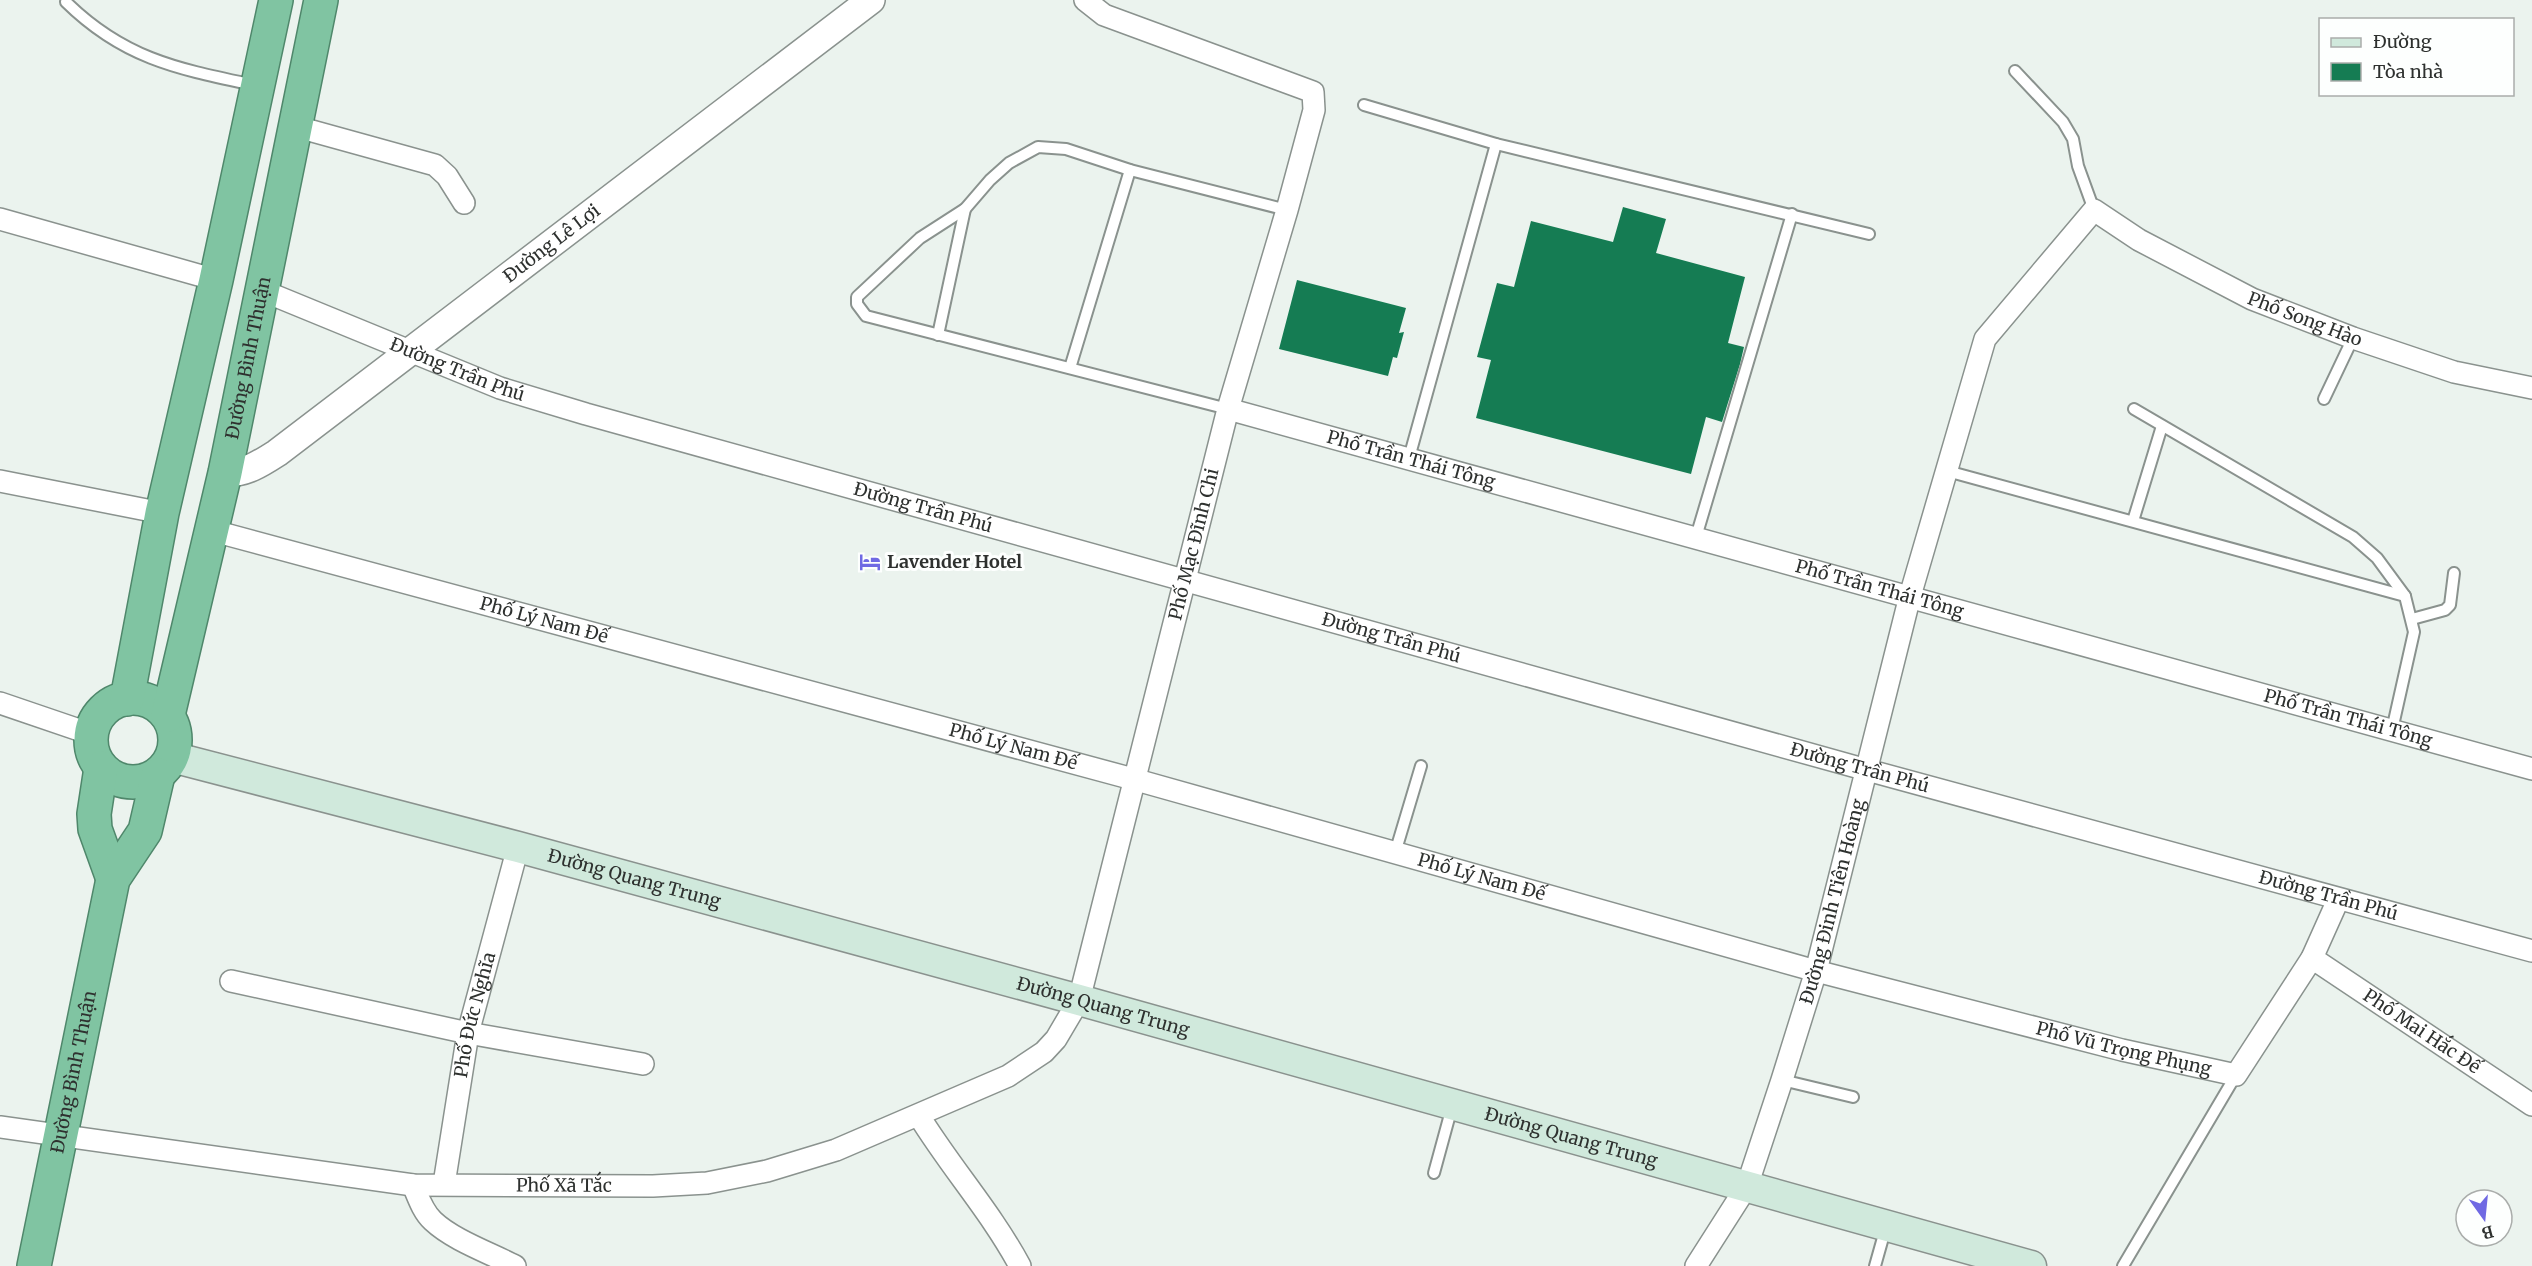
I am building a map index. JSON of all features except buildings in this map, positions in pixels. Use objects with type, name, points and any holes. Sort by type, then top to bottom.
[{"type":"highway","points":[[127,699],[162,513],[216,280],[276,0]]},
{"type":"highway","name":"Đường Bình Thuận","points":[[168,716],[225,473],[321,0]]},
{"type":"highway","points":[[127,699],[149,701],[160,707],[168,716],[176,735],[165,766],[147,780],[128,782],[110,776],[100,768],[94,758],[91,734],[95,721],[114,703],[127,699]]},
{"type":"highway","name":"Đường Bình Thuận","points":[[34,1266],[113,879],[145,831],[165,766]]},
{"type":"highway","points":[[100,768],[94,814],[95,829],[113,879]]},
{"type":"main road","name":"Đường Quang Trung","points":[[165,766],[518,847],[1079,1000],[2031,1266]]},
{"type":"street","name":"Đường Lê Lợi","points":[[225,473],[242,472],[268,459],[412,352],[871,0]]},
{"type":"street","name":"Phố Mạc Đĩnh Chi","points":[[1079,1000],[1228,409],[1314,110],[1313,92],[1104,15],[1085,0]]},
{"type":"street","points":[[294,126],[435,165],[447,176],[464,203]]},
{"type":"street","name":"Phố Song Hào","points":[[2094,210],[2139,240],[2252,299],[2353,338],[2454,372],[2525,387]]},
{"type":"street","name":"Đường Đinh Tiên Hoàng","points":[[1696,1266],[1747,1186],[1816,971],[1910,596],[1985,339],[2094,210]]},
{"type":"street","points":[[0,219],[216,280]]},
{"type":"street","name":"Đường Trần Phú","points":[[261,290],[500,388],[586,414],[2338,900],[2532,951]]},
{"type":"street","points":[[2525,387],[2532,401]]},
{"type":"street","name":"Phố Trần Thái Tông","points":[[1228,409],[2392,730],[2530,765]]},
{"type":"street","points":[[0,481],[162,513]]},
{"type":"street","name":"Phố Lý Nam Đế","points":[[210,530],[1133,779],[1816,971]]},
{"type":"street","points":[[0,703],[91,734]]},
{"type":"street","name":"Phố Đức Nghĩa","points":[[444,1184],[468,1033],[518,847]]},
{"type":"street","name":"Phố Vũ Trọng Phụng","points":[[1816,971],[2122,1050],[2236,1075],[2312,958],[2338,900]]},
{"type":"street","name":"Phố Mai Hắc Đế","points":[[2312,958],[2532,1105]]},
{"type":"street","points":[[231,981],[468,1033],[642,1064]]},
{"type":"street","name":"Phố Xã Tắc","points":[[0,1127],[413,1185],[653,1186],[707,1183],[805,1160],[919,1116],[1008,1076],[1030,1062],[1056,1039],[1079,1000]]},
{"type":"street","points":[[919,1116],[997,1225],[1020,1266]]},
{"type":"street","points":[[413,1185],[424,1210],[432,1221],[450,1233],[514,1266]]},
{"type":"lane","points":[[66,2],[89,24],[125,48],[185,70],[257,86]]},
{"type":"lane","points":[[2015,71],[2063,122],[2073,139],[2078,166],[2094,210]]},
{"type":"lane","points":[[1364,105],[1496,144],[1869,234]]},
{"type":"lane","points":[[1409,458],[1496,144]]},
{"type":"lane","points":[[1228,409],[866,316],[856,304],[857,297],[920,238],[965,208],[1009,163],[1038,147],[1066,150],[1130,170],[1287,210]]},
{"type":"lane","points":[[1070,369],[1130,170]]},
{"type":"lane","points":[[938,335],[965,208]]},
{"type":"lane","points":[[1696,537],[1792,214]]},
{"type":"lane","points":[[2324,399],[2353,338]]},
{"type":"lane","points":[[2134,409],[2353,537],[2377,558],[2405,596],[2414,632],[2392,730]]},
{"type":"lane","points":[[2133,521],[2162,426]]},
{"type":"lane","points":[[1947,471],[2405,596]]},
{"type":"lane","points":[[2412,620],[2445,610],[2450,605],[2454,573]]},
{"type":"lane","points":[[1395,852],[1421,766]]},
{"type":"lane","points":[[2123,1266],[2236,1075]]},
{"type":"lane","points":[[1782,1080],[1852,1097]]},
{"type":"lane","points":[[1434,1173],[1453,1104]]},
{"type":"lane","points":[[1875,1266],[1886,1227]]},
{"type":"place","name":"Lavender Hotel","points":[[870,562]]}]
